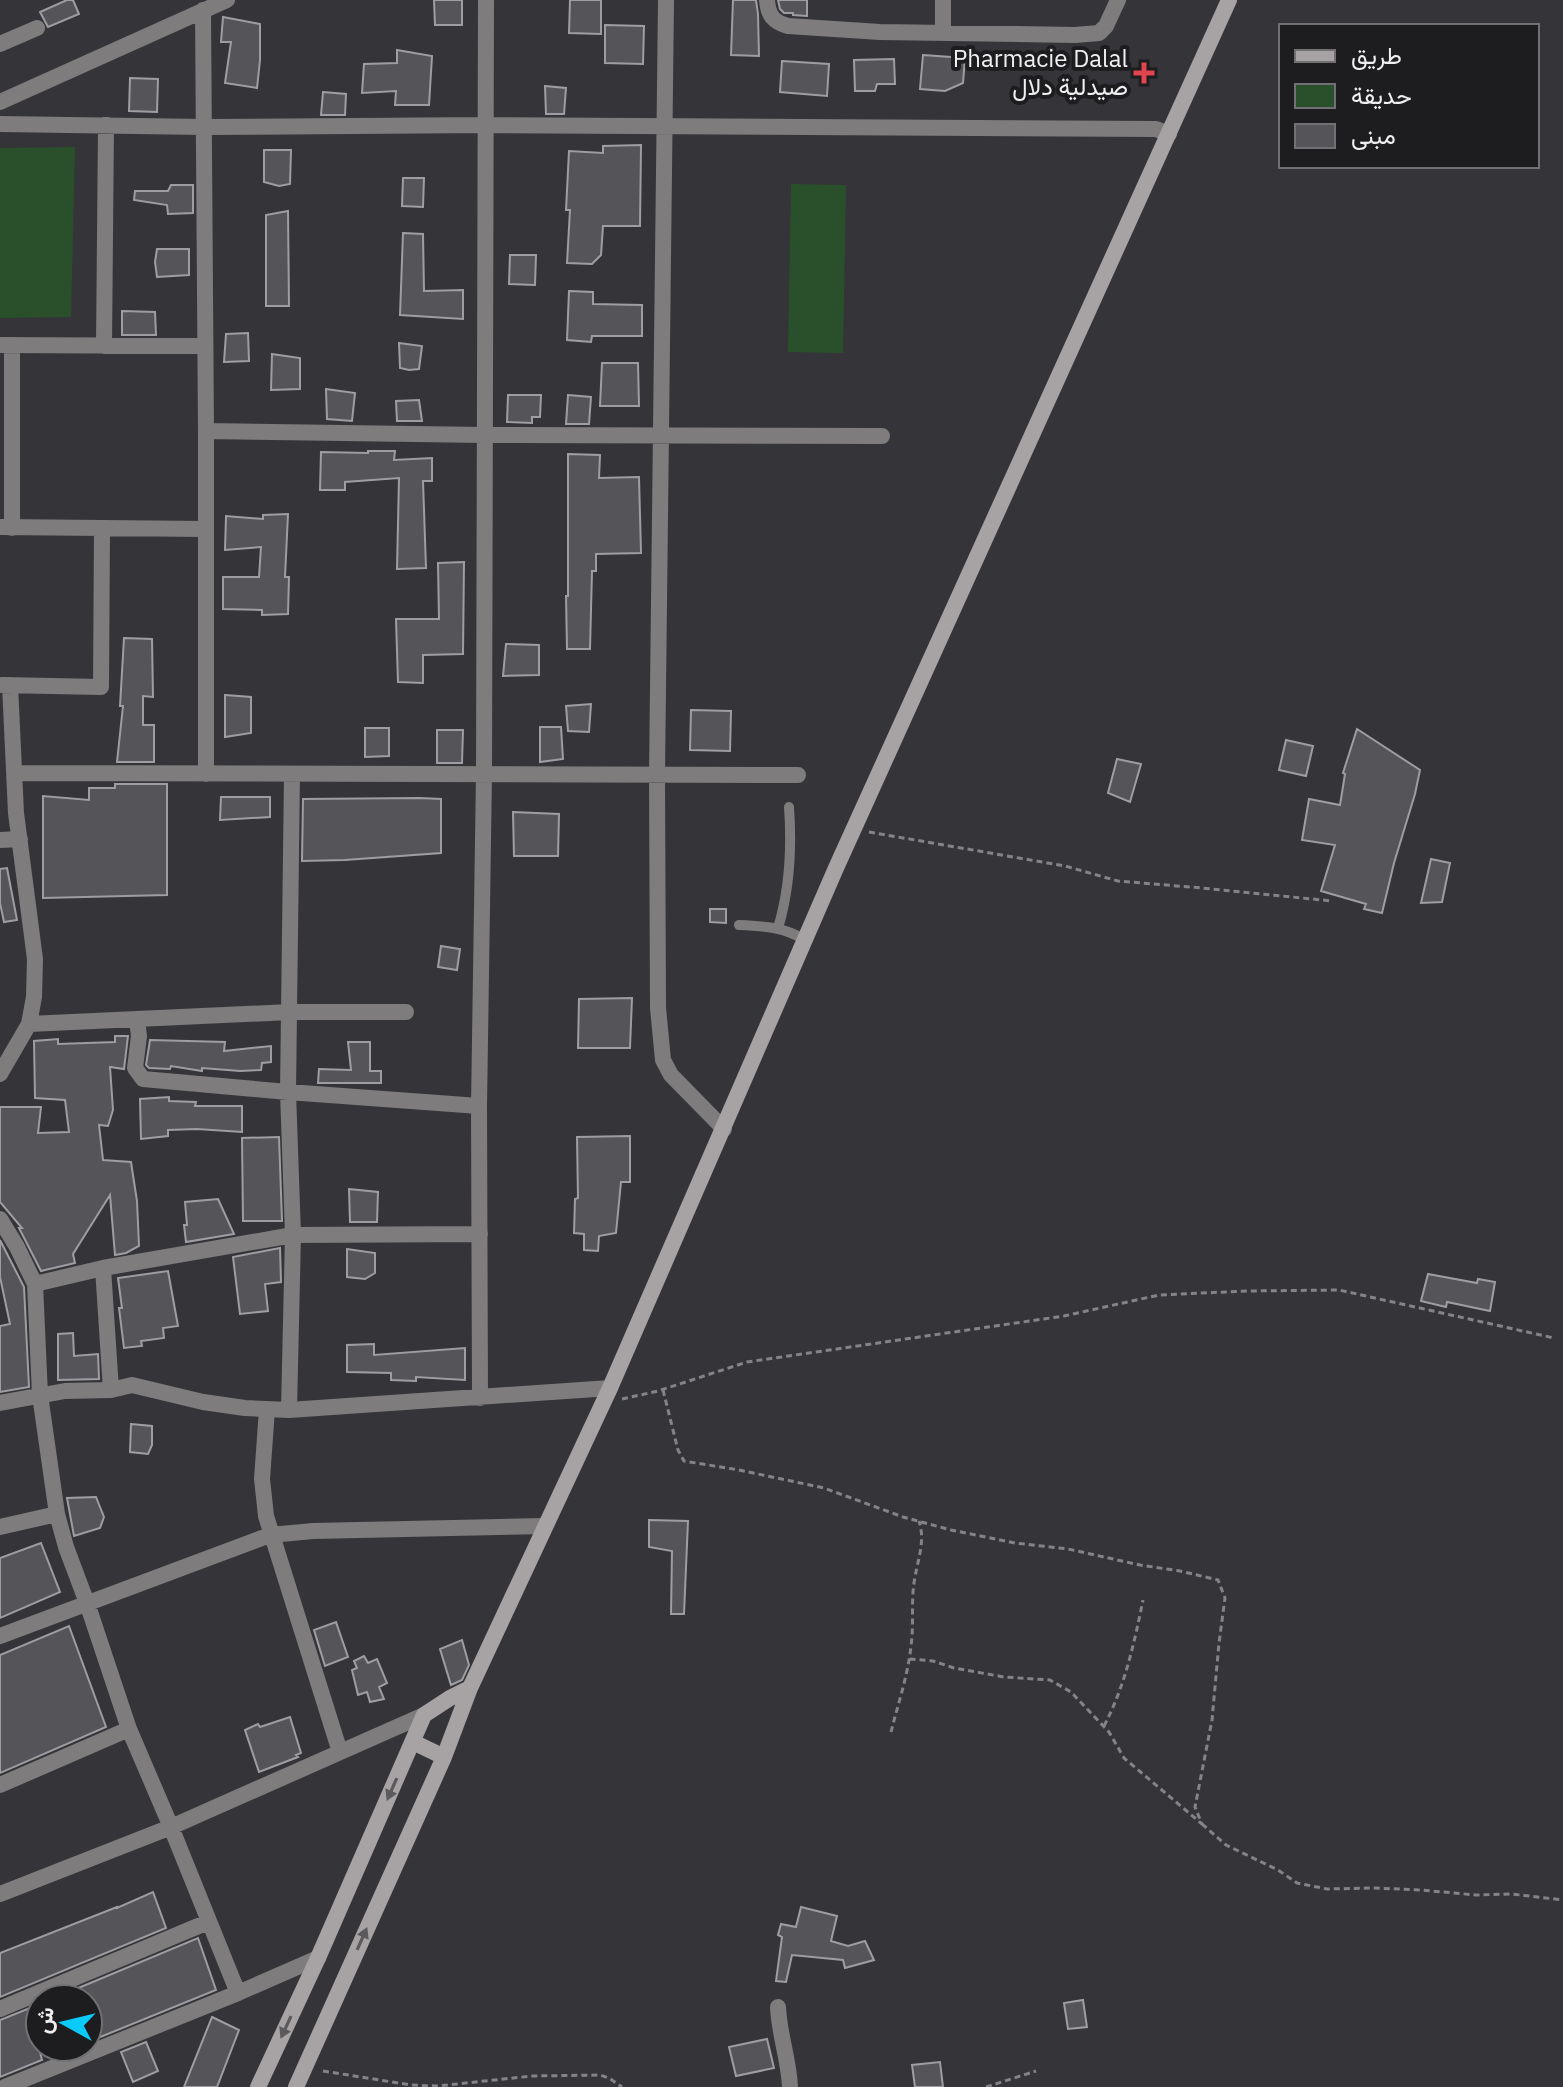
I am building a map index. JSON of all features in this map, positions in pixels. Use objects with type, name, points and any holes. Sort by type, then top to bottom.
[{"type":"street","points":[[0,102],[227,0]]},
{"type":"street","points":[[480,1398],[486,0]]},
{"type":"street","points":[[666,0],[657,775],[658,1008],[663,1060],[671,1075],[724,1129]]},
{"type":"street","points":[[767,0],[772,18],[788,26],[880,32],[1075,35],[1099,33],[1106,26],[1118,0]]},
{"type":"street","points":[[943,0],[943,33]]},
{"type":"street","points":[[296,2087],[444,1757],[470,1688],[606,1395],[854,830],[1229,0]]},
{"type":"street","points":[[203,10],[206,774]]},
{"type":"street","points":[[0,44],[37,28]]},
{"type":"street","points":[[0,124],[1156,129],[1169,134]]},
{"type":"street","points":[[104,346],[106,125]]},
{"type":"street","points":[[205,346],[6,345],[6,527],[205,529]]},
{"type":"street","points":[[206,431],[882,436]]},
{"type":"street","points":[[0,1074],[29,1024],[34,997],[35,959],[16,813],[5,685],[101,687],[102,529]]},
{"type":"street","points":[[14,773],[798,775]]},
{"type":"street","points":[[289,1410],[293,1235],[288,1092],[292,774]]},
{"type":"street","points":[[0,840],[20,839]]},
{"type":"street","points":[[29,1024],[290,1012],[406,1012]]},
{"type":"street","points":[[137,1020],[139,1036],[135,1068],[143,1079],[479,1106]]},
{"type":"street","points":[[0,1219],[35,1284],[40,1395],[57,1514],[66,1547],[129,1729],[238,1993]]},
{"type":"street","points":[[35,1284],[103,1268],[293,1235],[480,1234]]},
{"type":"street","points":[[103,1268],[111,1390]]},
{"type":"street","points":[[0,1403],[65,1391],[111,1390],[132,1385],[203,1402],[289,1410],[480,1398],[606,1395]]},
{"type":"street","points":[[267,1409],[262,1479],[270,1535],[340,1752]]},
{"type":"street","points":[[0,1527],[57,1514]]},
{"type":"street","points":[[0,1636],[270,1535],[313,1531],[545,1526]]},
{"type":"street","points":[[0,1894],[171,1827],[424,1715],[470,1688]]},
{"type":"street","points":[[258,2087],[424,1715]]},
{"type":"street","points":[[0,1785],[129,1729]]},
{"type":"street","points":[[413,1742],[444,1757]]},
{"type":"street","points":[[0,2009],[208,1922]]},
{"type":"street","points":[[5,2087],[318,1958]]},
{"type":"street","points":[[778,2007],[790,2087]]},
{"type":"lane","points":[[778,928],[789,882],[789,807]]},
{"type":"lane","points":[[739,925],[778,928],[805,940]]},
{"type":"path","points":[[854,830],[1065,866],[1118,881],[1332,901]]},
{"type":"path","points":[[606,1395],[663,1390],[747,1362],[1064,1316],[1159,1295],[1339,1290],[1554,1338]]},
{"type":"path","points":[[663,1390],[678,1450],[684,1461],[824,1488],[964,1533],[1068,1549],[1218,1580],[1225,1598],[1212,1720],[1195,1807],[1202,1824]]},
{"type":"path","points":[[891,1732],[910,1659],[911,1607],[922,1547],[919,1521]]},
{"type":"path","points":[[1104,1726],[1118,1699],[1143,1600]]},
{"type":"path","points":[[910,1659],[1004,1677],[1050,1680],[1071,1692],[1109,1732],[1124,1758],[1226,1845],[1278,1870],[1297,1883],[1327,1889],[1512,1894],[1563,1900]]},
{"type":"path","points":[[304,2068],[411,2085],[438,2086],[532,2076],[600,2075],[622,2087]]},
{"type":"path","points":[[986,2087],[1036,2071]]},
{"type":"green space","points":[[75,147],[71,317],[0,318],[0,148]]},
{"type":"green space","points":[[791,184],[846,185],[843,353],[788,352]]},
{"type":"building","points":[[73,0],[79,14],[48,27],[40,12]]},
{"type":"building","points":[[434,0],[462,0],[462,25],[435,25]]},
{"type":"building","points":[[570,0],[601,0],[601,34],[569,33]]},
{"type":"building","points":[[733,0],[756,0],[759,56],[731,55]]},
{"type":"building","points":[[778,0],[807,0],[807,16],[784,13]]},
{"type":"building","points":[[223,17],[260,24],[257,88],[225,83],[231,42],[221,42]]},
{"type":"building","points":[[605,25],[644,26],[643,64],[605,63]]},
{"type":"building","points":[[397,50],[432,56],[429,105],[395,105],[396,91],[362,93],[364,64],[397,63]]},
{"type":"building","points":[[923,55],[965,58],[963,83],[945,91],[920,89]]},
{"type":"building","points":[[894,59],[895,84],[877,84],[875,91],[855,91],[854,60]]},
{"type":"building","points":[[782,61],[829,64],[827,96],[780,92]]},
{"type":"building","points":[[130,78],[158,79],[157,112],[129,111]]},
{"type":"building","points":[[545,86],[566,88],[564,114],[546,114]]},
{"type":"building","points":[[323,92],[346,94],[345,115],[321,115]]},
{"type":"building","points":[[641,145],[640,226],[603,226],[601,255],[592,264],[567,263],[569,151],[603,153],[603,146]]},
{"type":"building","points":[[264,150],[291,150],[290,184],[279,186],[264,182]]},
{"type":"building","points":[[403,178],[424,178],[423,207],[402,206]]},
{"type":"building","points":[[171,185],[193,185],[193,213],[168,214],[167,205],[134,200],[135,191],[168,191]]},
{"type":"building","points":[[288,211],[289,306],[266,306],[266,215]]},
{"type":"building","points":[[403,233],[423,234],[424,291],[463,290],[463,319],[400,315]]},
{"type":"building","points":[[157,249],[189,249],[189,275],[157,277]]},
{"type":"building","points":[[510,255],[536,255],[535,285],[509,284]]},
{"type":"building","points":[[569,291],[593,292],[593,304],[642,305],[642,336],[592,336],[591,342],[567,340]]},
{"type":"building","points":[[122,311],[155,312],[156,335],[122,335]]},
{"type":"building","points":[[248,333],[249,361],[224,362],[226,334]]},
{"type":"building","points":[[399,343],[422,346],[419,369],[400,368]]},
{"type":"building","points":[[272,354],[300,358],[300,389],[271,390]]},
{"type":"building","points":[[602,363],[638,363],[639,406],[600,406]]},
{"type":"building","points":[[326,389],[355,393],[352,421],[327,419]]},
{"type":"building","points":[[508,395],[541,395],[540,417],[532,417],[532,423],[507,422]]},
{"type":"building","points":[[568,395],[591,397],[589,424],[566,424]]},
{"type":"building","points":[[419,400],[422,421],[397,421],[396,401]]},
{"type":"building","points":[[395,451],[394,460],[432,458],[432,481],[423,481],[426,568],[397,569],[399,478],[345,482],[345,490],[320,490],[321,452]]},
{"type":"building","points":[[568,454],[600,455],[599,478],[639,477],[641,553],[596,554],[596,571],[592,571],[590,649],[567,649]]},
{"type":"building","points":[[288,514],[285,577],[289,577],[288,614],[262,615],[262,610],[223,609],[223,577],[259,577],[261,547],[225,550],[226,516],[263,519],[263,515]]},
{"type":"building","points":[[464,562],[463,654],[423,655],[423,683],[398,682],[396,619],[439,619],[438,563]]},
{"type":"building","points":[[124,638],[152,639],[153,697],[143,696],[143,725],[154,725],[154,762],[117,762],[123,706],[120,706]]},
{"type":"building","points":[[506,644],[539,645],[539,675],[503,676]]},
{"type":"building","points":[[225,695],[251,697],[251,733],[225,737]]},
{"type":"building","points":[[591,704],[589,732],[568,731],[566,706]]},
{"type":"building","points":[[691,710],[731,711],[730,751],[690,750]]},
{"type":"building","points":[[540,727],[561,727],[563,759],[540,762]]},
{"type":"building","points":[[365,728],[389,728],[389,756],[365,757]]},
{"type":"building","points":[[1357,729],[1420,770],[1382,913],[1364,909],[1366,904],[1321,891],[1335,845],[1302,840],[1309,799],[1340,805],[1343,773]]},
{"type":"building","points":[[437,730],[463,730],[462,763],[437,763]]},
{"type":"building","points":[[1286,740],[1313,746],[1306,776],[1279,770]]},
{"type":"building","points":[[1117,759],[1141,764],[1130,802],[1108,793]]},
{"type":"building","points":[[115,784],[167,784],[167,895],[43,898],[43,796],[89,800],[89,788],[115,788]]},
{"type":"building","points":[[221,797],[270,797],[270,817],[220,820]]},
{"type":"building","points":[[303,799],[441,799],[441,853],[302,861]]},
{"type":"building","points":[[513,812],[559,814],[558,856],[514,856]]},
{"type":"building","points":[[1431,859],[1450,863],[1442,902],[1421,903]]},
{"type":"building","points":[[7,868],[17,920],[4,922],[0,903],[0,869]]},
{"type":"building","points":[[710,909],[726,909],[726,923],[710,922]]},
{"type":"building","points":[[441,946],[460,949],[457,970],[438,967]]},
{"type":"building","points":[[632,998],[630,1048],[578,1048],[579,999]]},
{"type":"building","points":[[115,1036],[128,1036],[124,1069],[110,1067],[113,1110],[108,1126],[99,1125],[103,1160],[131,1162],[139,1246],[115,1255],[110,1195],[73,1254],[75,1263],[41,1271],[19,1228],[22,1228],[0,1202],[0,1107],[41,1107],[38,1133],[69,1132],[65,1100],[35,1098],[34,1041],[58,1039],[58,1044],[115,1042]]},
{"type":"building","points":[[150,1040],[225,1042],[224,1051],[271,1046],[271,1062],[262,1063],[261,1070],[149,1068],[146,1065]]},
{"type":"building","points":[[348,1042],[370,1042],[370,1071],[381,1071],[381,1083],[318,1083],[319,1069],[351,1070]]},
{"type":"building","points":[[169,1097],[169,1101],[196,1102],[195,1106],[242,1106],[242,1132],[168,1130],[168,1136],[141,1139],[140,1099]]},
{"type":"building","points":[[630,1136],[630,1182],[621,1182],[616,1233],[599,1236],[598,1251],[584,1250],[584,1234],[574,1233],[575,1199],[578,1198],[577,1137]]},
{"type":"building","points":[[279,1137],[282,1221],[243,1221],[242,1138]]},
{"type":"building","points":[[349,1189],[378,1192],[377,1222],[350,1222]]},
{"type":"building","points":[[218,1199],[234,1234],[186,1242],[185,1202]]},
{"type":"building","points":[[0,1240],[24,1287],[29,1387],[0,1392],[0,1326],[10,1324],[0,1277]]},
{"type":"building","points":[[280,1248],[281,1282],[265,1284],[268,1311],[240,1314],[233,1257]]},
{"type":"building","points":[[347,1249],[375,1253],[375,1273],[365,1279],[347,1277]]},
{"type":"building","points":[[168,1271],[178,1326],[163,1328],[164,1338],[141,1341],[142,1346],[124,1348],[118,1278]]},
{"type":"building","points":[[1428,1274],[1477,1283],[1478,1279],[1495,1282],[1490,1311],[1447,1302],[1446,1307],[1421,1301]]},
{"type":"building","points":[[73,1333],[74,1356],[98,1354],[99,1379],[58,1380],[58,1334]]},
{"type":"building","points":[[374,1344],[374,1355],[465,1348],[465,1380],[416,1377],[416,1381],[391,1380],[391,1373],[347,1372],[347,1345]]},
{"type":"building","points":[[131,1424],[152,1426],[152,1445],[148,1454],[130,1452]]},
{"type":"building","points":[[96,1497],[104,1517],[100,1528],[74,1536],[67,1498]]},
{"type":"building","points":[[649,1520],[688,1521],[684,1614],[671,1614],[672,1551],[649,1547]]},
{"type":"building","points":[[41,1543],[60,1592],[0,1618],[0,1558]]},
{"type":"building","points":[[336,1622],[348,1657],[325,1666],[314,1630]]},
{"type":"building","points":[[69,1626],[106,1727],[0,1773],[0,1655]]},
{"type":"building","points":[[462,1640],[469,1665],[462,1680],[451,1685],[440,1649]]},
{"type":"building","points":[[364,1656],[368,1663],[377,1659],[387,1683],[379,1687],[384,1699],[370,1702],[367,1692],[358,1695],[352,1670],[357,1668],[354,1661]]},
{"type":"building","points":[[290,1717],[301,1753],[296,1755],[298,1757],[259,1772],[245,1730]]},
{"type":"building","points":[[153,1892],[166,1928],[34,1983],[24,1983],[24,1987],[0,1997],[0,1953]]},
{"type":"building","points":[[801,1907],[837,1916],[831,1941],[848,1946],[865,1941],[874,1960],[845,1968],[843,1960],[792,1955],[786,1982],[776,1981],[781,1924],[796,1927]]},
{"type":"building","points":[[198,1938],[216,1990],[104,2036],[104,1983],[90,1983]]},
{"type":"building","points":[[1083,2000],[1087,2027],[1068,2029],[1064,2003]]},
{"type":"building","points":[[24,2010],[24,2063],[35,2063],[0,2077],[0,2020]]},
{"type":"building","points":[[212,2017],[239,2030],[217,2087],[184,2087]]},
{"type":"building","points":[[767,2039],[774,2068],[736,2076],[729,2047]]},
{"type":"building","points":[[146,2042],[158,2071],[133,2082],[121,2052]]},
{"type":"building","points":[[940,2062],[943,2087],[915,2087],[912,2065]]},
{"type":"place","name":"Pharmacie Dalal صيدلية دلال","points":[[1144,73]]}]
